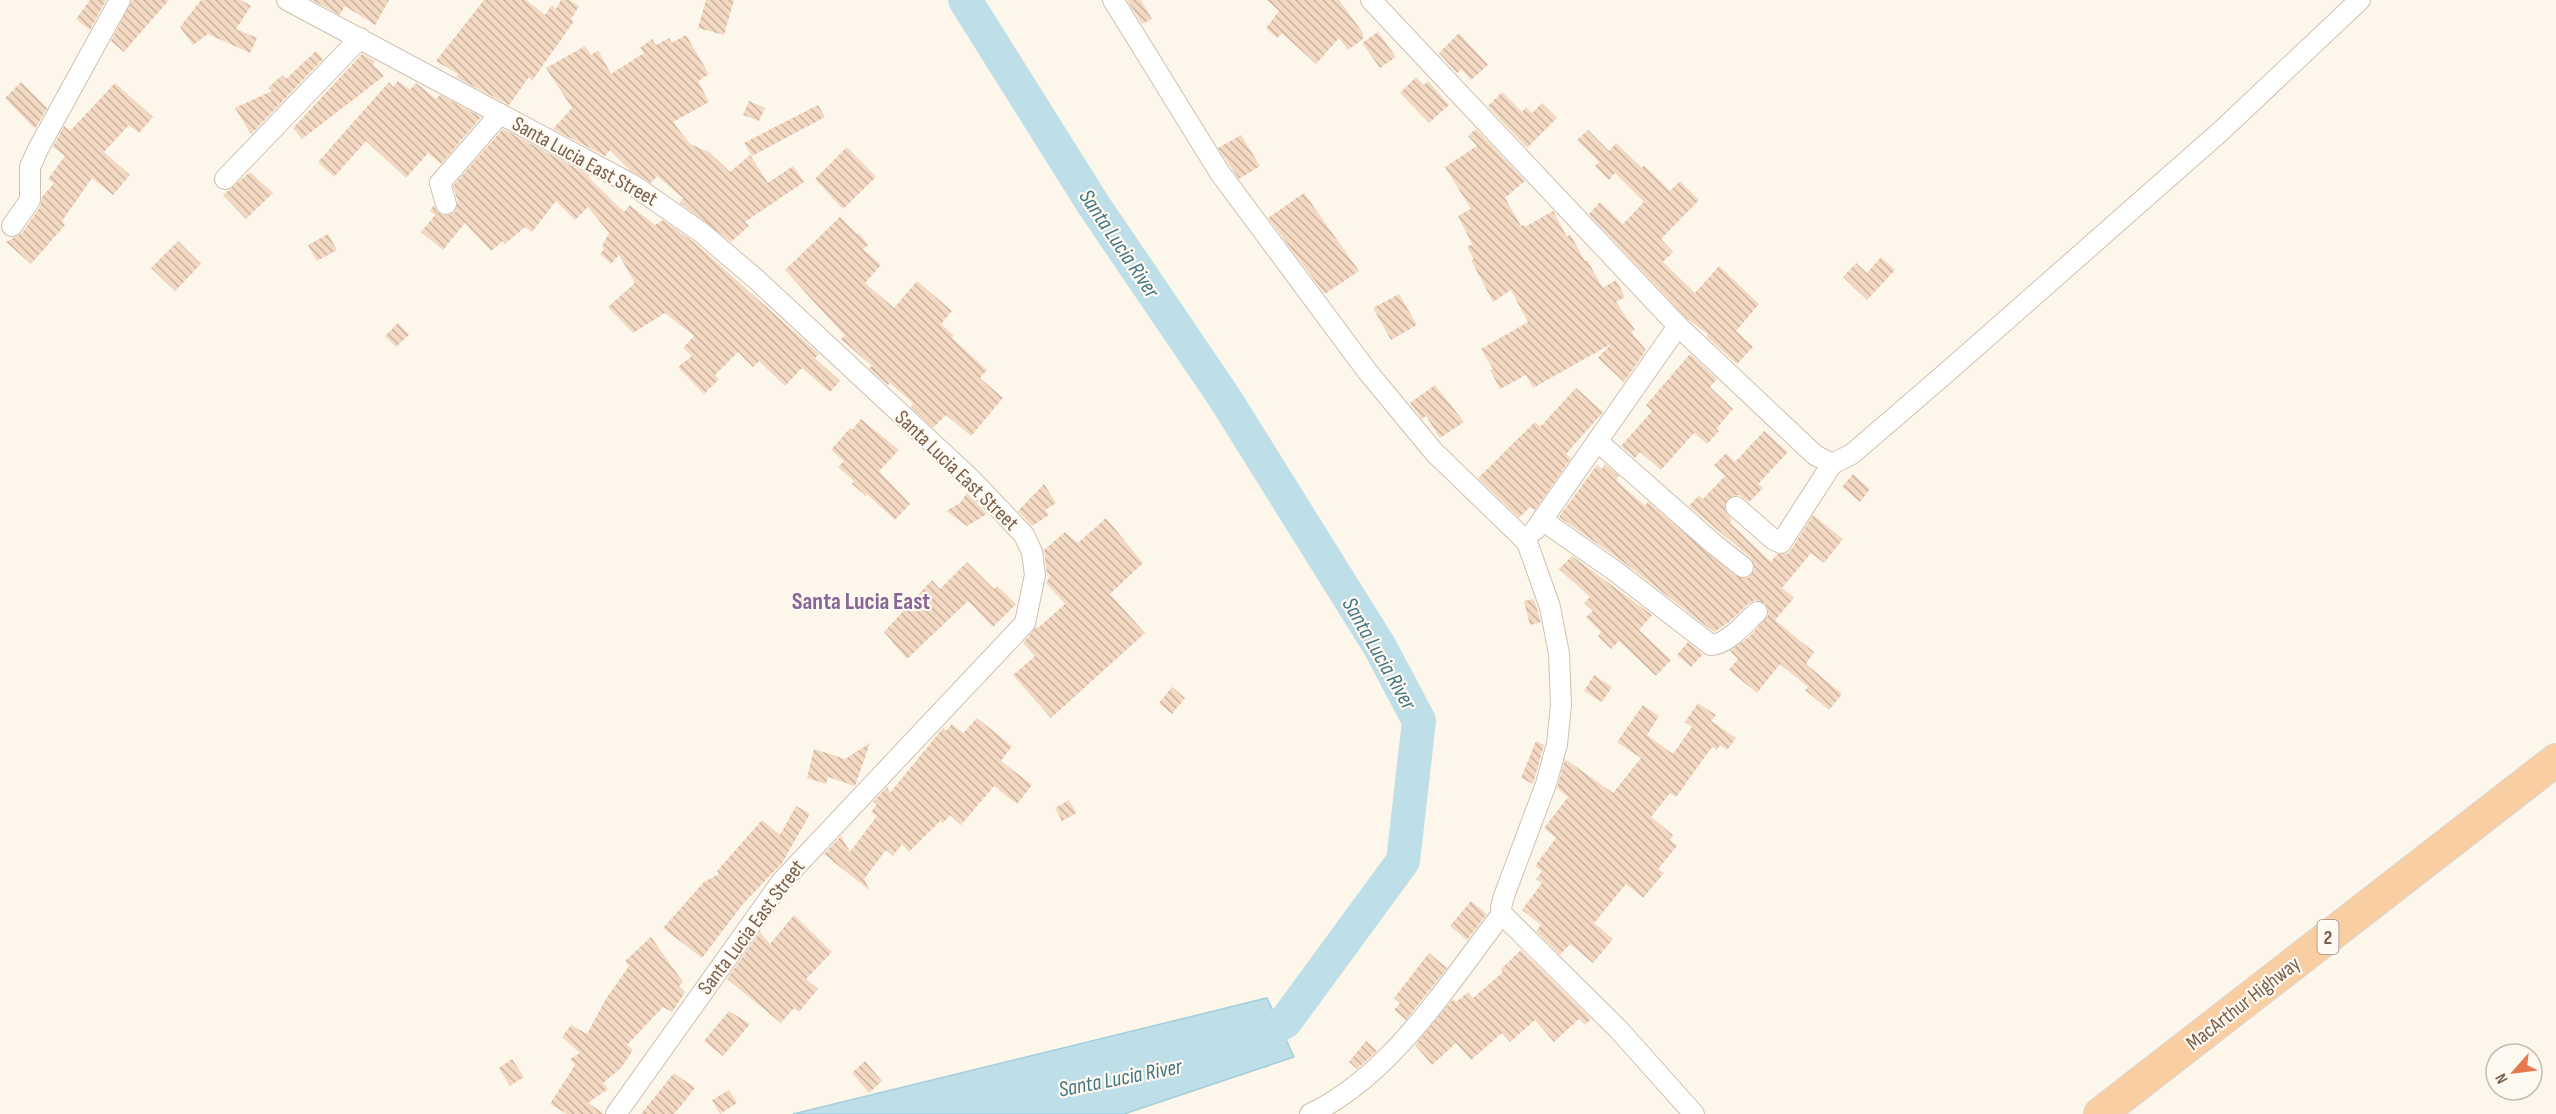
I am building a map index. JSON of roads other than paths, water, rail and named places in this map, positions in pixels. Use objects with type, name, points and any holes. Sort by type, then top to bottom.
[{"type":"highway","name":"MacArthur Highway","points":[[2100,1114],[2556,760]]},
{"type":"street","points":[[12,226],[30,200],[30,167],[37,151],[120,0]]},
{"type":"street","name":"Santa Lucia East Street","points":[[287,0],[633,185],[679,215],[718,246],[972,480],[1024,535],[1032,552],[1035,575],[1025,623],[782,881],[616,1114]]},
{"type":"street","points":[[1113,0],[1220,173],[1367,371],[1434,452],[1527,542],[1550,607],[1559,654],[1560,713],[1557,744],[1546,784],[1504,896],[1501,907],[1502,915],[1619,1030],[1694,1114]]},
{"type":"street","points":[[1371,0],[1678,326],[1815,455],[1832,464]]},
{"type":"street","points":[[1736,507],[1774,540],[1781,543],[1832,464],[1852,454],[1971,351],[2221,131],[2360,0]]},
{"type":"street","points":[[225,179],[360,38]]},
{"type":"street","points":[[446,204],[440,183],[500,114]]},
{"type":"street","points":[[1527,542],[1678,326]]},
{"type":"street","points":[[1597,441],[1743,567]]},
{"type":"street","points":[[1542,520],[1615,571],[1711,645],[1729,637],[1757,612]]},
{"type":"street","points":[[1310,1114],[1347,1093],[1387,1060],[1502,915]]},
{"type":"water","points":[[1267,998],[1294,1057],[1124,1114],[793,1114]]},
{"type":"waterway","name":"Santa Lucia River","points":[[965,0],[1093,204],[1224,397],[1380,647],[1419,721],[1403,861],[1285,1022],[1238,1045]]},
{"type":"district","name":"Santa Lucia East","points":[[861,601]]}]
